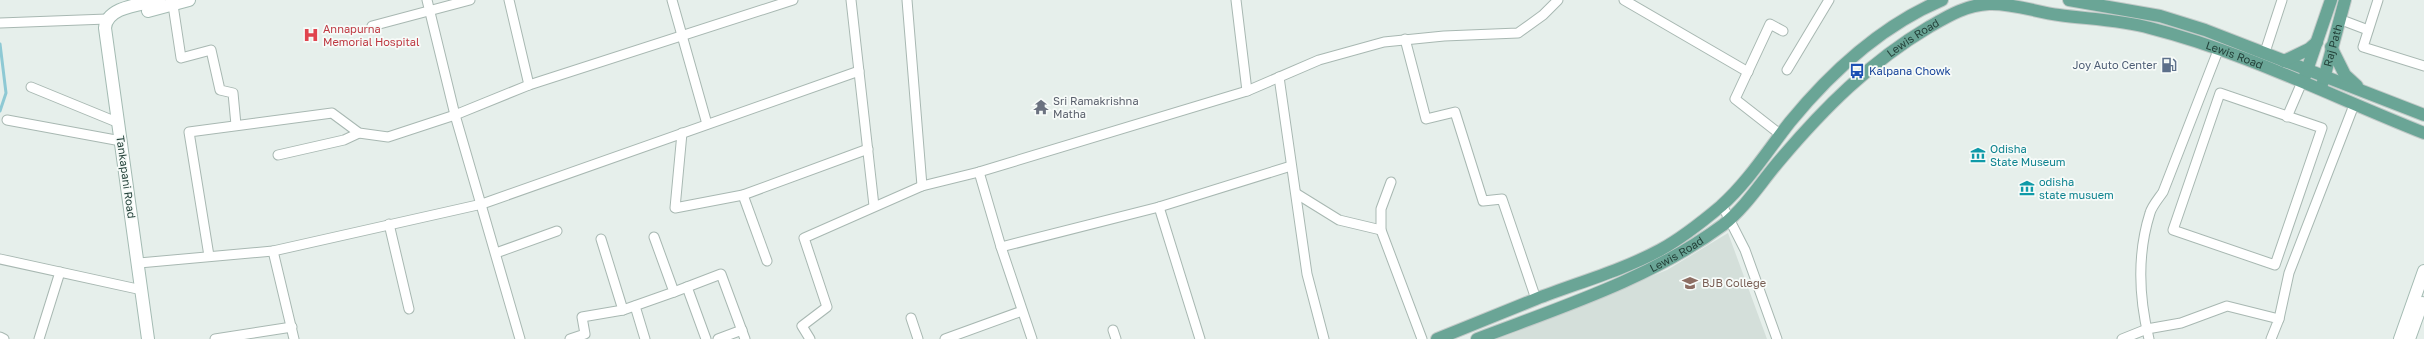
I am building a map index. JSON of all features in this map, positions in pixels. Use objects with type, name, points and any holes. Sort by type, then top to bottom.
[{"type":"main road","points":[[108,18],[115,11],[159,0]]},
{"type":"main road","points":[[108,18],[130,15],[189,0]]},
{"type":"main road","name":"Lewis Road","points":[[1438,339],[1536,299],[1619,269],[1660,250],[1698,224],[1722,205],[1780,135],[1832,78],[1873,41],[1908,16],[1942,0]]},
{"type":"main road","name":"Lewis Road","points":[[2069,0],[2160,16],[2265,52],[2284,61],[2424,115]]},
{"type":"main road","name":"Raj Path","points":[[2302,82],[2318,41],[2331,0]]},
{"type":"main road","name":"Raj Path","points":[[2318,90],[2326,76],[2331,47],[2345,0]]},
{"type":"main road","name":"Lewis Road","points":[[1477,339],[1627,281],[1659,266],[1696,244],[1730,219],[1823,110],[1855,80],[1899,45],[1967,4],[1990,4],[2147,27],[2219,48],[2424,133]]},
{"type":"main road","name":"Tankapani Road","points":[[108,18],[105,28],[139,263],[148,339]]},
{"type":"main road","points":[[2284,61],[2309,49],[2318,41]]},
{"type":"main road","points":[[2331,47],[2345,75],[2361,90]]},
{"type":"main road","points":[[2400,339],[2424,271]]},
{"type":"main road","points":[[2409,339],[2424,296]]},
{"type":"street","points":[[427,0],[455,115],[520,339]]},
{"type":"street","points":[[372,26],[430,12],[470,0]]},
{"type":"street","points":[[509,0],[529,85]]},
{"type":"street","points":[[672,0],[707,124]]},
{"type":"street","points":[[209,256],[189,132],[332,113],[359,133],[388,137],[455,115],[529,85],[793,0]]},
{"type":"street","points":[[851,0],[874,206]]},
{"type":"street","points":[[907,0],[922,186]]},
{"type":"street","points":[[1236,0],[1247,91]]},
{"type":"street","points":[[809,338],[802,326],[827,307],[804,238],[874,206],[922,186],[979,172],[1247,91],[1319,60],[1384,42],[1405,39],[1518,33],[1543,15],[1558,0]]},
{"type":"street","points":[[1624,0],[1748,72]]},
{"type":"street","points":[[1788,70],[1830,0]]},
{"type":"street","points":[[2265,52],[2282,0]]},
{"type":"street","points":[[2378,0],[2363,47],[2424,66]]},
{"type":"street","points":[[173,5],[181,58],[211,50],[220,90],[233,93],[236,125]]},
{"type":"street","points":[[0,23],[108,18]]},
{"type":"street","points":[[2339,19],[2368,30]]},
{"type":"street","points":[[1780,135],[1736,99],[1770,24],[1783,31]]},
{"type":"street","points":[[1405,39],[1426,119],[1455,112],[1484,201],[1502,199],[1536,299]]},
{"type":"street","points":[[2149,339],[2143,314],[2141,280],[2142,247],[2150,212],[2163,192],[2219,48]]},
{"type":"street","points":[[139,263],[274,250],[482,204],[859,71]]},
{"type":"street","points":[[1279,77],[1307,274],[1324,339]]},
{"type":"street","points":[[2287,117],[2302,82]]},
{"type":"street","points":[[31,87],[119,123]]},
{"type":"street","points":[[2220,93],[2287,117],[2322,128],[2275,265],[2172,230],[2220,93]]},
{"type":"street","points":[[2271,339],[2278,319],[2289,273],[2354,104]]},
{"type":"street","points":[[6,120],[121,141]]},
{"type":"street","points":[[278,155],[344,140],[359,133]]},
{"type":"street","points":[[682,133],[675,208],[743,195],[868,149]]},
{"type":"street","points":[[1001,247],[1159,207],[1292,166]]},
{"type":"street","points":[[979,172],[1001,247],[1032,339]]},
{"type":"street","points":[[1391,182],[1382,209],[1381,230],[1422,339]]},
{"type":"street","points":[[1296,194],[1339,220],[1381,230]]},
{"type":"street","points":[[743,195],[767,261]]},
{"type":"street","points":[[1722,205],[1745,250],[1777,339]]},
{"type":"street","points":[[1159,207],[1200,339]]},
{"type":"street","points":[[389,224],[409,308]]},
{"type":"street","points":[[496,253],[557,231]]},
{"type":"street","points":[[654,237],[674,292]]},
{"type":"street","points":[[600,239],[623,310]]},
{"type":"street","points":[[274,250],[294,339]]},
{"type":"street","points":[[0,259],[142,290]]},
{"type":"street","points":[[39,339],[60,272]]},
{"type":"street","points":[[570,339],[585,336],[582,317],[623,310],[721,274],[743,335],[718,339]]},
{"type":"street","points":[[687,287],[706,339]]},
{"type":"street","points":[[635,306],[645,339]]},
{"type":"street","points":[[2122,339],[2147,329],[2181,323],[2227,306],[2278,319]]},
{"type":"street","points":[[945,339],[1022,311]]},
{"type":"street","points":[[911,318],[918,339]]},
{"type":"street","points":[[215,339],[292,327]]},
{"type":"street","points":[[1113,330],[1116,339]]},
{"type":"street","points":[[0,337],[4,339]]},
{"type":"shaded area","name":"BJB College","points":[[1728,233],[1767,339],[1493,339],[1667,270]]},
{"type":"waterway","points":[[0,44],[6,93],[0,111]]},
{"type":"place","name":"Annapurna Memorial Hospital","points":[[311,35]]},
{"type":"place","name":"Joy Auto Center","points":[[2169,65]]},
{"type":"place","name":"Kalpana Chowk","points":[[1857,71]]},
{"type":"place","name":"Sri Ramakrishna Matha","points":[[1041,107]]},
{"type":"place","name":"Odisha State Museum","points":[[1978,155]]},
{"type":"place","name":"odisha state musuem","points":[[2027,188]]},
{"type":"place","name":"BJB College","points":[[1690,283]]}]
